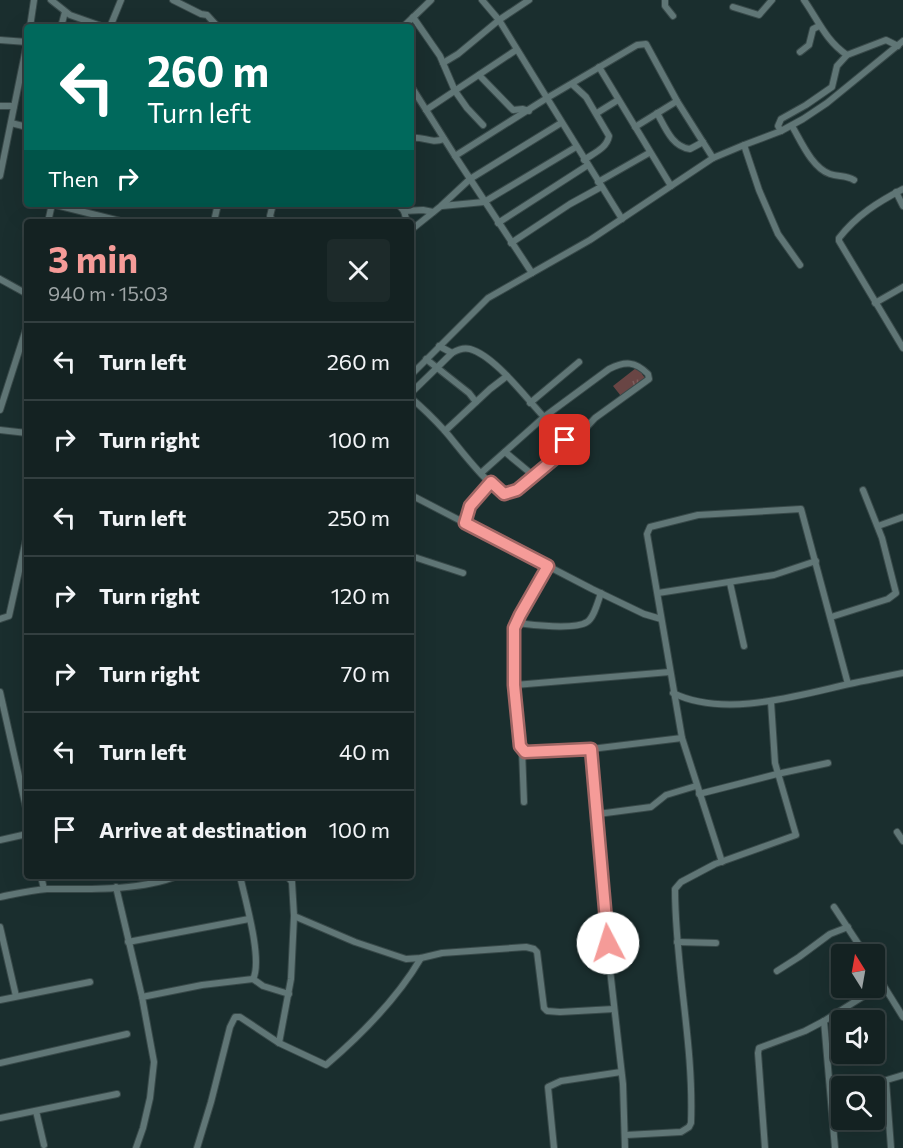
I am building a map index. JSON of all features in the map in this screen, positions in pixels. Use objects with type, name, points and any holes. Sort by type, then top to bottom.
[{"type":"street","points":[[30,24],[34,0]]},
{"type":"street","points":[[51,0],[65,12],[96,24]]},
{"type":"street","points":[[111,24],[121,0]]},
{"type":"street","points":[[173,0],[207,15],[215,24]]},
{"type":"street","points":[[406,24],[431,0]]},
{"type":"street","points":[[482,0],[499,20],[622,219]]},
{"type":"street","points":[[443,63],[529,0]]},
{"type":"street","points":[[665,0],[665,6],[673,16]]},
{"type":"street","points":[[733,7],[759,15],[772,0]]},
{"type":"street","points":[[804,0],[831,42],[847,55]]},
{"type":"street","points":[[62,24],[65,12]]},
{"type":"street","points":[[413,17],[443,63],[455,91],[483,125]]},
{"type":"street","points":[[800,52],[809,45],[813,29],[819,26]]},
{"type":"street","points":[[0,40],[24,42]]},
{"type":"street","points":[[781,131],[778,126],[781,119],[832,87],[837,66],[847,55],[883,41],[900,44]]},
{"type":"street","points":[[455,156],[599,67],[637,45],[646,44],[677,101],[713,158]]},
{"type":"street","points":[[414,372],[488,298],[590,240],[713,158],[792,126],[827,103],[900,44]]},
{"type":"street","points":[[426,110],[516,50]]},
{"type":"street","points":[[0,176],[24,64]]},
{"type":"street","points":[[599,67],[671,186]]},
{"type":"street","points":[[479,75],[513,110],[529,111]]},
{"type":"street","points":[[498,223],[586,163],[608,141],[609,136],[597,113],[586,97],[572,84]]},
{"type":"street","points":[[414,91],[510,243],[532,273]]},
{"type":"street","points":[[597,113],[618,100]]},
{"type":"street","points":[[635,127],[677,101]]},
{"type":"street","points":[[0,106],[15,106]]},
{"type":"street","points":[[657,113],[672,139],[680,146],[690,148],[703,142]]},
{"type":"street","points":[[11,123],[24,126]]},
{"type":"street","points":[[414,228],[470,179],[561,123]]},
{"type":"street","points":[[792,126],[809,155],[824,171],[835,176],[847,176],[854,180]]},
{"type":"street","points":[[414,137],[432,142],[444,139]]},
{"type":"street","points":[[744,145],[778,234],[800,265]]},
{"type":"street","points":[[441,206],[484,202],[576,147]]},
{"type":"street","points":[[510,243],[649,153]]},
{"type":"street","points":[[903,206],[900,190],[859,216],[839,238],[840,246],[903,348]]},
{"type":"street","points":[[64,207],[112,219]]},
{"type":"street","points":[[215,217],[217,207]]},
{"type":"street","points":[[401,207],[406,219]]},
{"type":"street","points":[[404,211],[433,212]]},
{"type":"street","points":[[0,279],[24,292]]},
{"type":"street","points":[[875,303],[903,287]]},
{"type":"street","points":[[0,410],[24,335]]},
{"type":"street","points":[[440,346],[452,353]]},
{"type":"street","points":[[414,392],[452,353],[465,348],[472,350],[507,376],[569,446]]},
{"type":"street","points":[[426,359],[469,393],[476,402]]},
{"type":"street","points":[[530,403],[579,362]]},
{"type":"street","points":[[414,398],[481,473],[504,494],[507,494],[517,490],[562,454],[595,418],[646,382],[648,374],[640,366],[633,364],[618,365],[609,369],[544,417],[481,473]]},
{"type":"street","points":[[445,431],[507,376]]},
{"type":"street","points":[[0,430],[24,433]]},
{"type":"street","points":[[505,452],[534,476]]},
{"type":"street","points":[[465,523],[470,506],[491,482]]},
{"type":"street","points":[[831,617],[888,599],[896,593],[878,526],[862,490]]},
{"type":"street","points":[[414,497],[644,614],[661,619]]},
{"type":"street","points":[[722,862],[682,738],[648,531],[652,525],[698,515],[799,508],[816,561],[848,684]]},
{"type":"street","points":[[878,526],[903,517]]},
{"type":"street","points":[[0,619],[9,616],[24,548]]},
{"type":"street","points":[[414,557],[463,573]]},
{"type":"street","points":[[658,593],[774,575],[816,561]]},
{"type":"street","points":[[524,802],[522,750],[514,685],[514,628],[548,566]]},
{"type":"street","points":[[730,583],[744,646]]},
{"type":"street","points":[[517,623],[555,627],[584,624],[591,618],[602,593]]},
{"type":"street","points":[[514,685],[670,672]]},
{"type":"street","points":[[673,693],[685,699],[718,703],[771,702],[903,673]]},
{"type":"street","points":[[0,692],[24,799]]},
{"type":"street","points":[[675,703],[685,699]]},
{"type":"street","points":[[626,1135],[681,1132],[690,1127],[692,1095],[677,942],[675,889],[677,885],[722,862],[796,835],[777,774],[771,702]]},
{"type":"street","points":[[522,750],[525,752],[591,749],[682,738]]},
{"type":"street","points":[[591,749],[626,1148]]},
{"type":"street","points":[[699,794],[777,774],[828,764]]},
{"type":"street","points":[[598,814],[651,807],[666,795],[696,786]]},
{"type":"street","points":[[897,832],[903,841]]},
{"type":"street","points":[[0,840],[24,835]]},
{"type":"street","points":[[42,879],[44,889]]},
{"type":"street","points":[[137,879],[138,885]]},
{"type":"street","points":[[0,897],[44,889],[90,890],[138,885],[164,879]]},
{"type":"street","points":[[241,879],[256,958],[256,972],[253,979]]},
{"type":"street","points":[[279,1043],[291,979],[294,916],[289,879]]},
{"type":"street","points":[[116,887],[142,997],[154,1062],[150,1098],[136,1148]]},
{"type":"street","points":[[834,907],[859,944]]},
{"type":"street","points":[[294,916],[387,954],[406,958],[526,947],[534,949],[537,952],[544,1008],[547,1011],[614,1009]]},
{"type":"street","points":[[128,942],[249,919]]},
{"type":"street","points":[[0,927],[16,996]]},
{"type":"street","points":[[777,970],[800,957],[830,934],[848,927]]},
{"type":"street","points":[[677,942],[716,943]]},
{"type":"street","points":[[197,1148],[230,1027],[235,1017],[240,1017],[279,1043],[326,1065],[344,1050],[404,985],[421,958]]},
{"type":"street","points":[[142,997],[253,979],[263,986],[289,994]]},
{"type":"street","points":[[0,1000],[90,982]]},
{"type":"street","points":[[885,987],[903,1017]]},
{"type":"street","points":[[765,1148],[759,1048],[824,1022],[861,998]]},
{"type":"street","points":[[824,1022],[835,1148]]},
{"type":"street","points":[[0,1063],[127,1034]]},
{"type":"street","points":[[554,1148],[548,1086],[561,1081],[621,1072]]},
{"type":"street","points":[[830,1082],[886,1081],[903,1075]]},
{"type":"street","points":[[886,1081],[891,1148]]},
{"type":"street","points":[[0,1119],[117,1095]]},
{"type":"street","points":[[36,1111],[44,1144]]},
{"type":"green space","points":[[636,368],[643,371],[645,378],[621,396],[613,386]]},
{"type":"route","points":[[565,440],[569,446],[562,454],[510,494],[504,494],[491,482],[470,506],[465,523],[548,566],[514,628],[514,685],[520,746],[525,752],[591,749],[608,943]]}]
